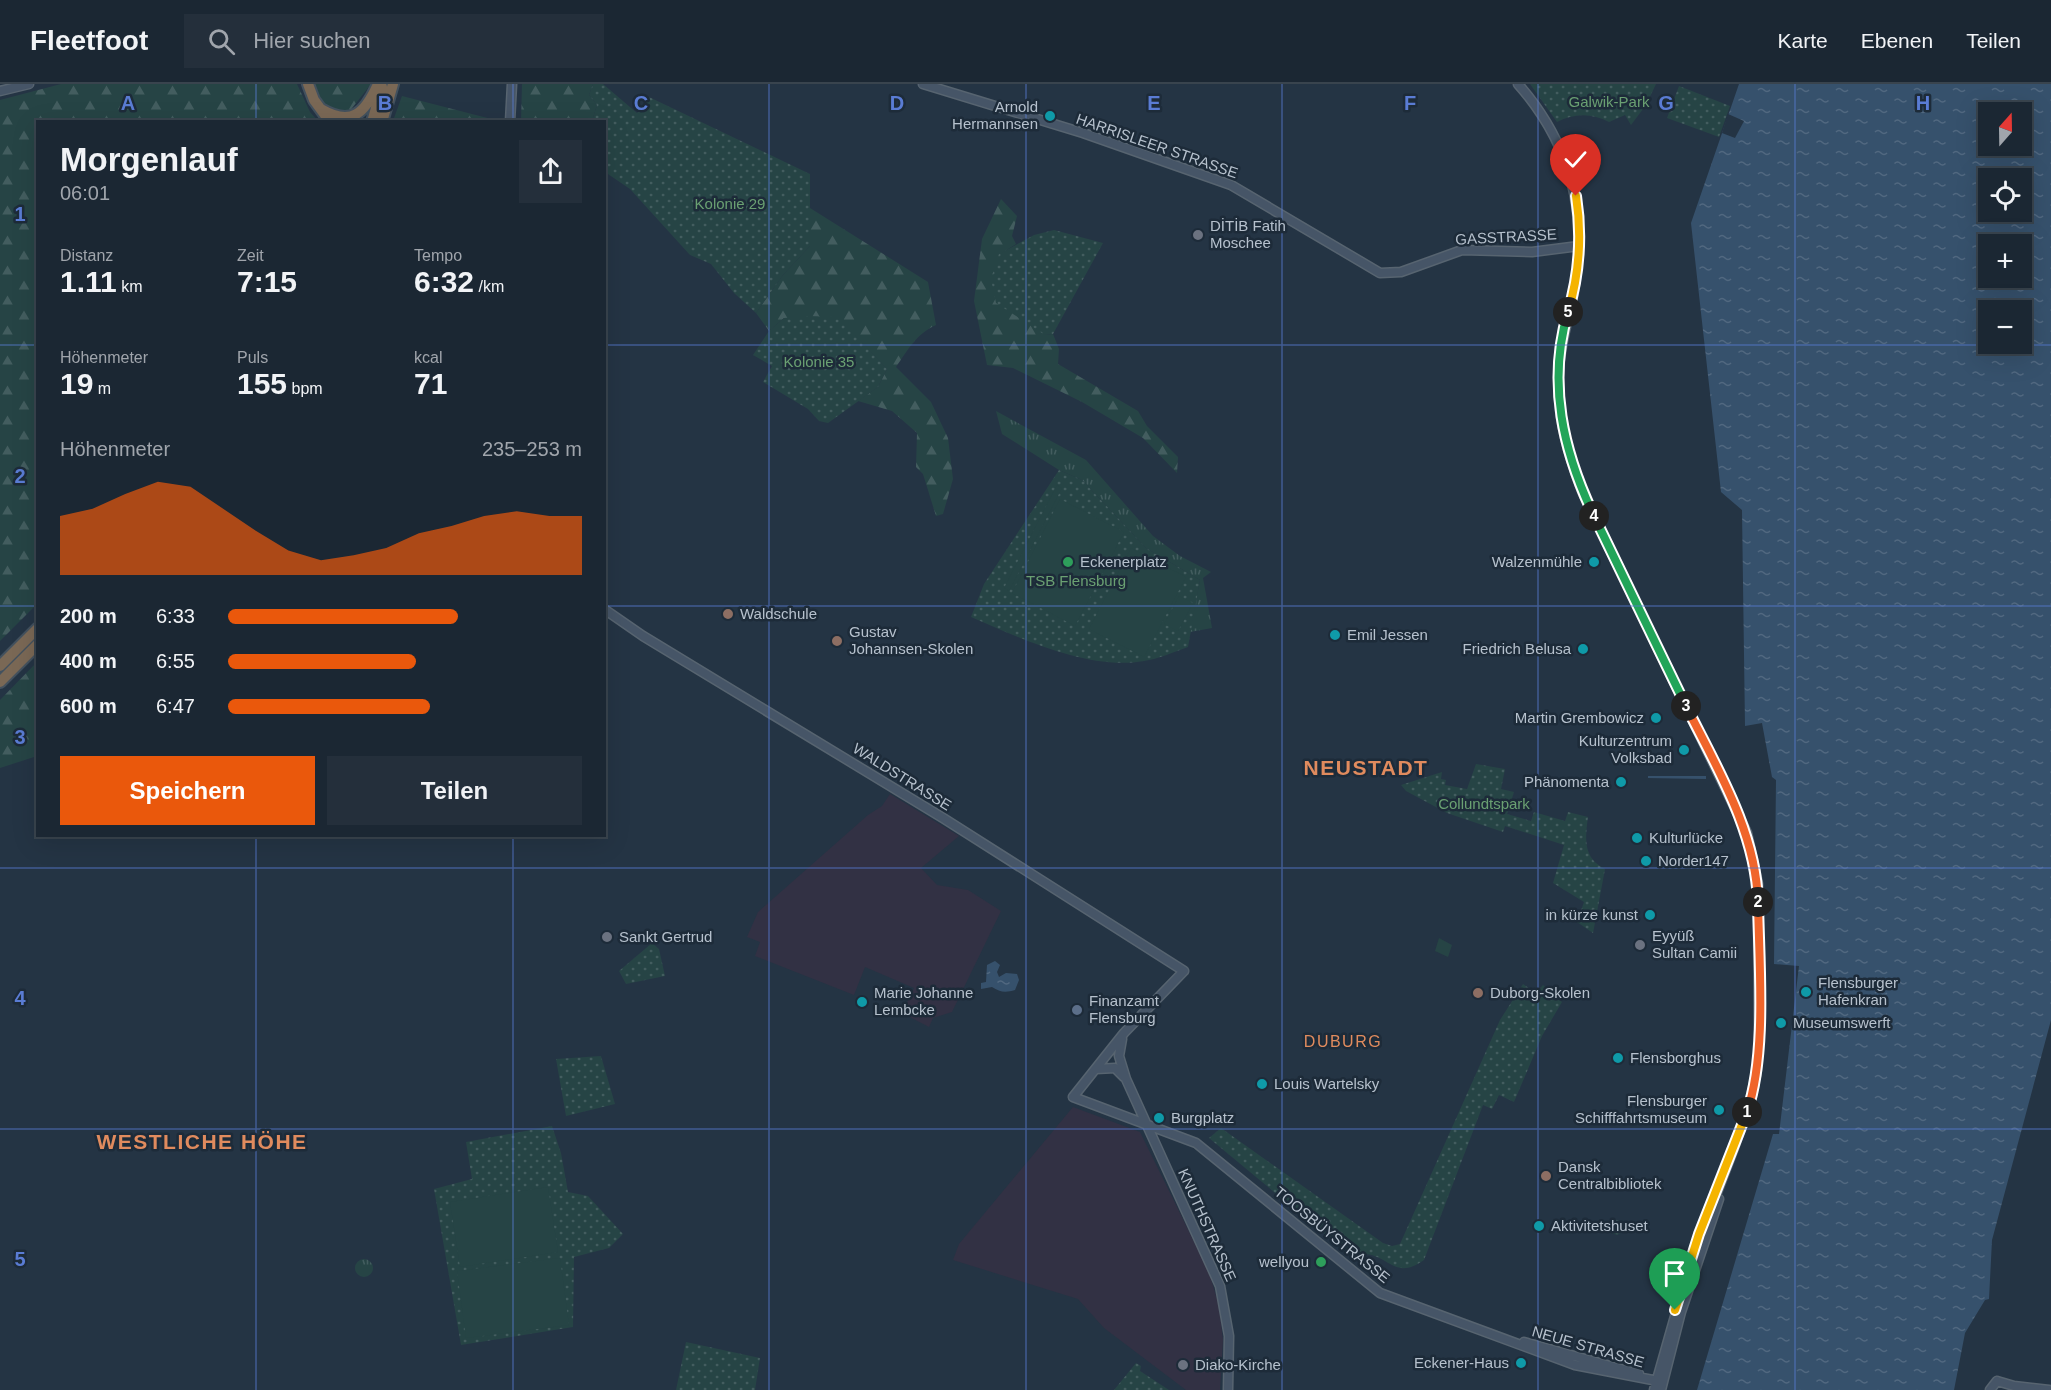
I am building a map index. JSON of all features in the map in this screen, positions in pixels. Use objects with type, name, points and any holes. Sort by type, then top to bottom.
[{"type":"highway","points":[[308,84],[329,120]]},
{"type":"highway","points":[[321,109],[335,117],[354,116],[366,106],[378,84]]},
{"type":"highway","points":[[373,120],[382,84]]},
{"type":"highway","points":[[383,120],[393,84]]},
{"type":"highway","points":[[0,666],[36,630]]},
{"type":"highway","points":[[0,682],[36,646]]},
{"type":"main road","points":[[0,91],[29,84]]},
{"type":"main road","points":[[510,120],[512,84]]},
{"type":"main road","name":"HARRISLEER STRASSE","points":[[923,84],[1083,134],[1231,185],[1369,270],[1391,274],[1401,272]]},
{"type":"main road","points":[[1518,84],[1535,103],[1566,161],[1577,202],[1579,246],[1574,293],[1562,342],[1559,372],[1563,434],[1582,491],[1747,833],[1758,884],[1759,1046],[1757,1070],[1751,1098],[1730,1161],[1694,1252],[1660,1384],[1654,1390]]},
{"type":"main road","name":"GASSTRASSE","points":[[1401,272],[1462,250],[1532,252],[1579,246]]},
{"type":"main road","name":"WALDSTRASSE","points":[[606,610],[643,636],[959,828],[1184,971],[1124,1033]]},
{"type":"main road","points":[[1124,1033],[1072,1097],[1146,1124]]},
{"type":"main road","name":"KNUTHSTRASSE","points":[[1124,1033],[1119,1056],[1126,1079],[1220,1286],[1230,1345],[1228,1390]]},
{"type":"main road","points":[[1094,1070],[1102,1067],[1115,1068],[1126,1079]]},
{"type":"main road","name":"TOOSBÜYSTRASSE","points":[[1146,1124],[1196,1143],[1380,1293],[1515,1341]]},
{"type":"main road","name":"NEUE STRASSE","points":[[1515,1341],[1660,1384]]},
{"type":"main road","points":[[1990,1390],[1997,1385],[2049,1390]]},
{"type":"shaded area","points":[[890,794],[959,836],[921,868],[937,885],[968,890],[1001,911],[952,1012],[933,1018],[929,1027],[902,1013],[914,988],[865,967],[854,995],[755,956],[760,942],[747,937],[758,912],[868,815],[882,806]]},
{"type":"shaded area","points":[[1073,1107],[1140,1132],[1209,1272],[1219,1306],[1223,1340],[1220,1390],[1186,1390],[1104,1328],[1078,1299],[953,1260],[959,1244]]},
{"type":"green space","points":[[61,84],[297,84],[310,112],[317,120],[36,120],[36,605],[0,641],[0,100]]},
{"type":"green space","points":[[313,84],[371,84],[349,112],[342,112],[326,105]]},
{"type":"green space","points":[[522,84],[593,84],[589,95],[597,105],[592,120],[521,120]]},
{"type":"green space","name":"Kolonie 29","points":[[593,84],[603,84],[637,113],[649,97],[810,174],[810,246],[783,275],[756,313],[734,293],[711,264],[690,255],[630,189],[606,173],[606,120],[592,120],[597,105],[589,95]]},
{"type":"green space","name":"Galwik-Park","points":[[1530,84],[1656,84],[1646,105],[1631,125],[1625,115],[1609,122],[1583,115],[1557,122]]},
{"type":"green space","points":[[1679,86],[1730,106],[1719,137],[1667,118]]},
{"type":"green space","points":[[402,96],[495,120],[393,120]]},
{"type":"green space","points":[[1001,199],[1017,216],[1012,236],[1016,244],[999,255],[1045,335],[1053,334],[1059,349],[1058,364],[1138,411],[1147,426],[1178,457],[1177,473],[1143,438],[1082,402],[1013,368],[987,365],[974,301],[982,239]]},
{"type":"green space","points":[[810,208],[928,282],[936,325],[918,338],[896,367],[931,402],[948,438],[953,479],[943,514],[936,516],[923,474],[916,467],[917,433],[892,411],[858,401],[878,387],[887,369],[839,318],[784,318],[769,331],[756,313],[783,275],[810,246]]},
{"type":"green space","points":[[1054,230],[1103,243],[1053,334],[1045,335],[996,303],[991,279],[999,254],[1034,235]]},
{"type":"green space","name":"Kolonie 35","points":[[839,317],[887,369],[878,387],[828,423],[819,421],[808,409],[763,382],[772,366],[753,355],[769,331],[784,318]]},
{"type":"green space","points":[[996,411],[1086,460],[1153,536],[1180,556],[1211,572],[1203,578],[1212,628],[1190,632],[1200,580],[1146,548],[1082,480],[1059,470],[1002,434]]},
{"type":"green space","name":"TSB Flensburg","points":[[1059,470],[1082,480],[1146,548],[1200,580],[1188,647],[1144,661],[1123,663],[1101,661],[1055,651],[971,617],[984,584]]},
{"type":"green space","points":[[1057,485],[1062,488],[1009,591],[1004,588]]},
{"type":"green space","name":"Eckenerplatz","points":[[1060,499],[1124,532],[1075,626],[1012,593]]},
{"type":"green space","points":[[1131,548],[1186,577],[1144,657],[1089,629]]},
{"type":"green space","points":[[1179,596],[1193,603],[1178,631],[1164,624]]},
{"type":"green space","points":[[36,663],[36,756],[0,768],[0,700]]},
{"type":"green space","name":"Collundtspark","points":[[1476,764],[1505,769],[1501,789],[1514,792],[1507,814],[1531,821],[1534,812],[1565,821],[1568,812],[1588,817],[1586,840],[1589,854],[1598,865],[1605,869],[1593,933],[1577,922],[1584,902],[1553,883],[1564,845],[1505,826],[1503,832],[1447,813],[1406,791],[1401,785],[1442,772],[1441,779],[1446,780],[1445,785],[1467,789]]},
{"type":"green space","points":[[1439,938],[1452,945],[1448,957],[1435,951]]},
{"type":"green space","points":[[652,943],[659,949],[665,976],[626,984],[619,971]]},
{"type":"green space","points":[[1523,984],[1536,993],[1543,985],[1562,1002],[1542,1036],[1514,1102],[1499,1095],[1492,1109],[1483,1105],[1424,1260],[1414,1266],[1399,1268],[1373,1255],[1364,1254],[1357,1261],[1209,1138],[1221,1128],[1383,1243],[1392,1246],[1400,1244],[1500,1020]]},
{"type":"green space","points":[[601,1056],[615,1104],[566,1116],[556,1059]]},
{"type":"green space","points":[[552,1126],[561,1153],[568,1192],[588,1196],[623,1234],[609,1248],[574,1257],[573,1327],[461,1345],[434,1189],[472,1179],[466,1142]]},
{"type":"green space","points":[[548,1187],[558,1252],[460,1267],[450,1202]]},
{"type":"green space","points":[[1611,1218],[1631,1225],[1630,1228],[1617,1235],[1606,1231]]},
{"type":"green space","points":[[560,1258],[569,1325],[466,1338],[457,1271]]},
{"type":"green space","points":[[364,1259],[370,1262],[373,1268],[370,1274],[364,1277],[358,1274],[355,1268],[358,1262]]},
{"type":"green space","points":[[686,1342],[760,1358],[755,1390],[676,1390]]},
{"type":"green space","points":[[1136,1363],[1141,1366],[1140,1371],[1169,1390],[1114,1390]]},
{"type":"water","points":[[1739,84],[2051,84],[2051,1020],[1992,1240],[1989,1299],[1985,1300],[1965,1333],[1954,1390],[1697,1390],[1773,1134],[1779,1134],[1799,966],[1774,964],[1776,780],[1772,777],[1762,723],[1745,726],[1742,510],[1721,492],[1691,223]]},
{"type":"water","points":[[1648,776],[1706,776],[1706,779],[1648,778]]},
{"type":"water","points":[[995,961],[1000,965],[997,972],[999,977],[1006,973],[1017,974],[1019,980],[1015,990],[1003,992],[992,987],[981,989],[981,983],[986,982],[987,965]]},
{"type":"pier","points":[[1728,114],[1744,121],[1735,138],[1722,133]]},
{"type":"place","name":"Arnold Hermannsen","points":[[1050,116]]},
{"type":"place","name":"DİTİB Fatih Moschee","points":[[1198,235]]},
{"type":"place","name":"Eckenerplatz","points":[[1068,562]]},
{"type":"place","name":"Walzenmühle","points":[[1594,562]]},
{"type":"place","name":"Waldschule","points":[[728,614]]},
{"type":"place","name":"Emil Jessen","points":[[1335,635]]},
{"type":"place","name":"Gustav Johannsen-Skolen","points":[[837,641]]},
{"type":"place","name":"Friedrich Belusa","points":[[1583,649]]},
{"type":"place","name":"Martin Grembowicz","points":[[1656,718]]},
{"type":"place","name":"Kulturzentrum Volksbad","points":[[1684,750]]},
{"type":"place","name":"Phänomenta","points":[[1621,782]]},
{"type":"place","name":"Kulturlücke","points":[[1637,838]]},
{"type":"place","name":"Norder147","points":[[1646,861]]},
{"type":"place","name":"in kürze kunst","points":[[1650,915]]},
{"type":"place","name":"Sankt Gertrud","points":[[607,937]]},
{"type":"place","name":"Eyyüß Sultan Camii","points":[[1640,945]]},
{"type":"place","name":"Flensburger Hafenkran","points":[[1806,992]]},
{"type":"place","name":"Duborg-Skolen","points":[[1478,993]]},
{"type":"place","name":"Marie Johanne Lembcke","points":[[862,1002]]},
{"type":"place","name":"Finanzamt Flensburg","points":[[1077,1010]]},
{"type":"place","name":"Museumswerft","points":[[1781,1023]]},
{"type":"place","name":"Flensborghus","points":[[1618,1058]]},
{"type":"place","name":"Louis Wartelsky","points":[[1262,1084]]},
{"type":"place","name":"Flensburger Schifffahrtsmuseum","points":[[1719,1110]]},
{"type":"place","name":"Burgplatz","points":[[1159,1118]]},
{"type":"place","name":"Dansk Centralbibliotek","points":[[1546,1176]]},
{"type":"place","name":"Aktivitetshuset","points":[[1539,1226]]},
{"type":"place","name":"wellyou","points":[[1321,1262]]},
{"type":"place","name":"Eckener-Haus","points":[[1521,1363]]},
{"type":"place","name":"Diako-Kirche","points":[[1183,1365]]},
{"type":"district","name":"NEUSTADT","points":[[1366,768]]},
{"type":"district","name":"DUBURG","points":[[1343,1041]]},
{"type":"district","name":"WESTLICHE HÖHE","points":[[202,1142]]},
{"type":"route","points":[[1576,196],[1579,222],[1578,263],[1574,293],[1566,318],[1559,372],[1560,419],[1567,451],[1582,491],[1747,833],[1758,884],[1759,1046],[1757,1070],[1751,1098],[1730,1161],[1699,1234],[1675,1310]]}]
